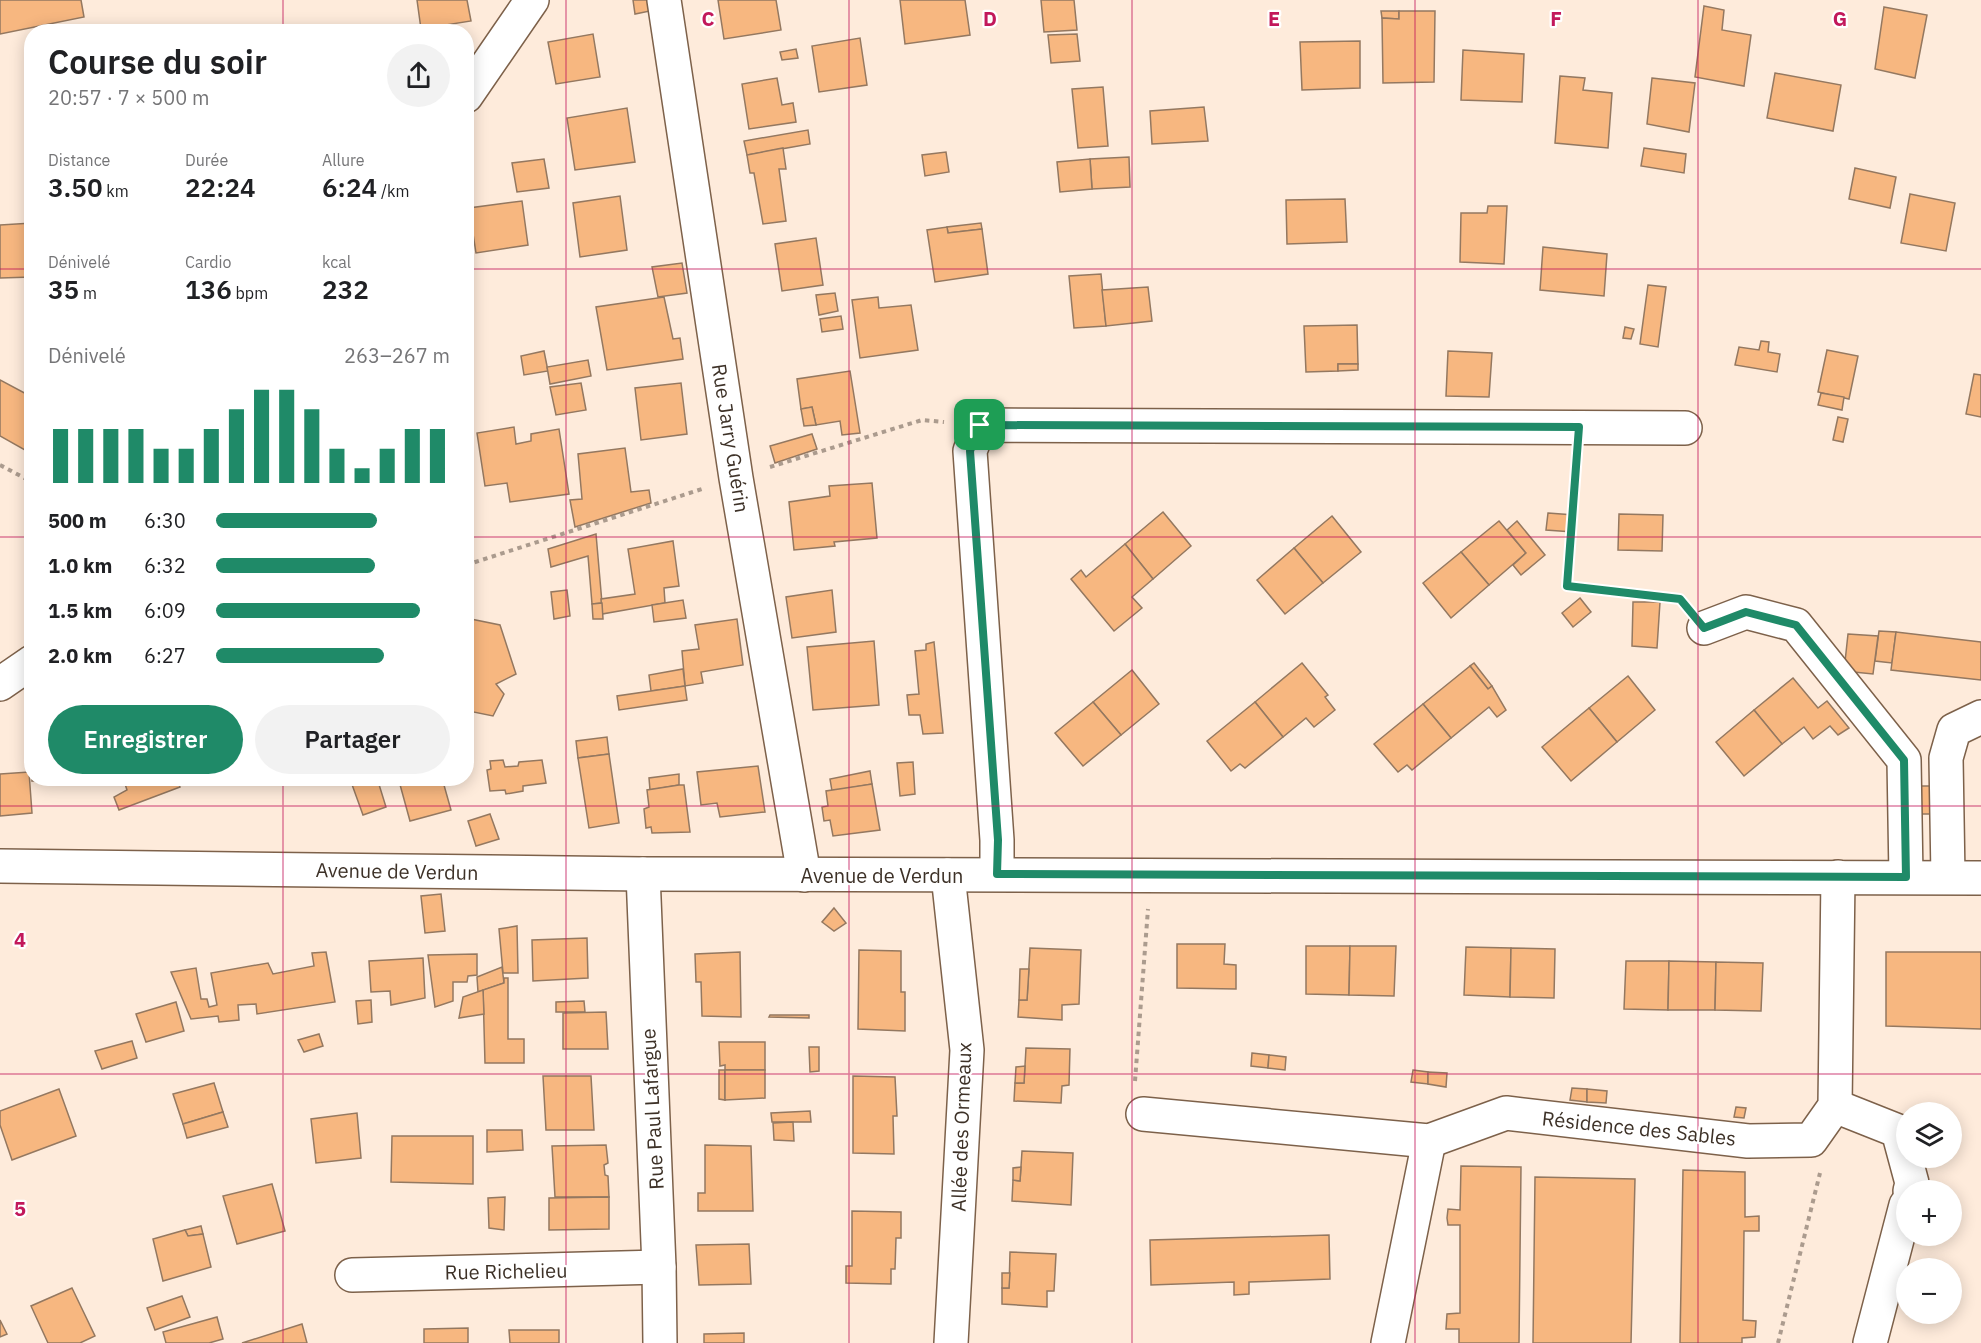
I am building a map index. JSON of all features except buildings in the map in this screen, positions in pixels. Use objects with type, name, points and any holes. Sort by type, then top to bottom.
[{"type":"street","points":[[474,84],[531,0]]},
{"type":"street","name":"Rue Jarry Guérin","points":[[664,0],[736,478],[804,875]]},
{"type":"street","points":[[997,874],[998,840],[970,451],[980,425],[1685,428]]},
{"type":"street","points":[[1704,628],[1746,612],[1796,625],[1904,760],[1906,877]]},
{"type":"street","points":[[0,684],[24,668]]},
{"type":"street","points":[[1947,877],[1946,758],[1954,730],[1981,717]]},
{"type":"street","name":"Avenue de Verdun","points":[[0,866],[804,875],[1981,878]]},
{"type":"street","name":"Rue Paul Lafargue","points":[[643,874],[660,1343]]},
{"type":"street","name":"Allée des Ormeaux","points":[[948,875],[967,1050],[951,1343]]},
{"type":"street","points":[[1811,1140],[1835,1106],[1838,877]]},
{"type":"street","points":[[1835,1106],[1898,1131],[1911,1180]]},
{"type":"street","name":"Résidence des Sables","points":[[1143,1114],[1429,1141],[1506,1113],[1749,1141],[1811,1140]]},
{"type":"street","points":[[1388,1343],[1429,1141]]},
{"type":"street","points":[[1870,1343],[1896,1243]]},
{"type":"street","name":"Rue Richelieu","points":[[352,1275],[659,1267]]},
{"type":"path","points":[[1579,427],[1567,586],[1680,599],[1704,628]]},
{"type":"path","points":[[0,465],[24,478]]},
{"type":"path","points":[[1143,1114],[1134,1101],[1150,875]]},
{"type":"path","points":[[1778,1343],[1821,1174],[1811,1140]]},
{"type":"route","points":[[980,425],[1579,427],[1567,586],[1680,599],[1704,628],[1746,612],[1796,625],[1904,760],[1906,877],[997,874],[998,840],[970,451],[980,425]]}]
